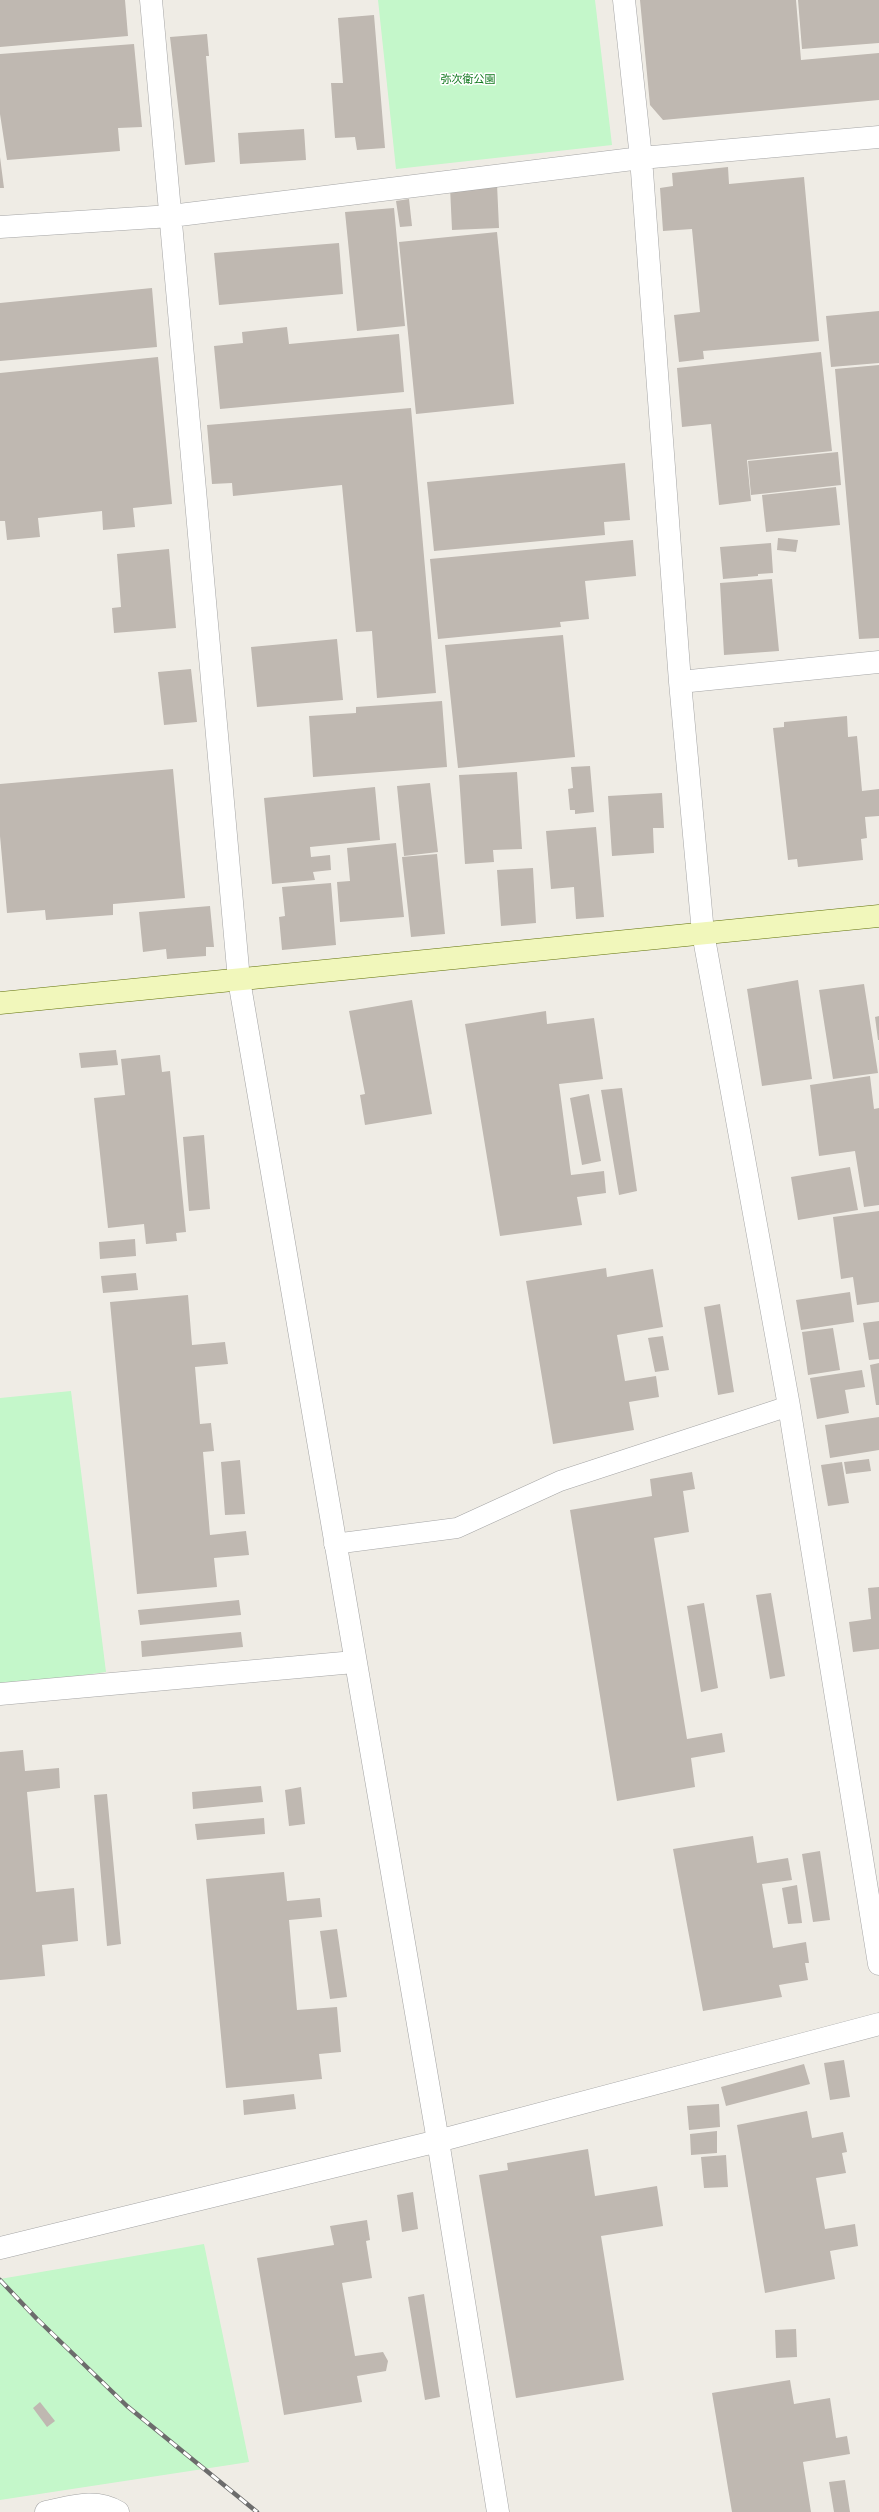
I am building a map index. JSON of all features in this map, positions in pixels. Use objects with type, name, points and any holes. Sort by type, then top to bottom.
[{"type":"street","points":[[151,0],[239,980],[354,1662],[438,2142],[498,2512]]},
{"type":"street","points":[[624,0],[641,158],[680,682],[703,933],[788,1406],[879,1964]]},
{"type":"street","points":[[0,227],[171,216],[641,158],[879,137]]},
{"type":"street","points":[[680,682],[879,662]]},
{"type":"street","points":[[0,1003],[879,916]]},
{"type":"street","points":[[0,1694],[354,1662]]},
{"type":"street","points":[[0,2248],[438,2142],[879,2024]]},
{"type":"street","points":[[46,2512],[87,2504],[107,2506],[118,2512]]},
{"type":"lane","points":[[334,1544],[457,1528],[560,1481],[788,1406]]},
{"type":"green space","name":"弥次衛公園","points":[[378,0],[595,0],[612,145],[396,169]]},
{"type":"green space","points":[[71,1391],[106,1672],[0,1687],[0,1398]]},
{"type":"green space","points":[[204,2244],[249,2462],[0,2500],[0,2279]]},
{"type":"building","points":[[0,0],[125,0],[128,36],[0,47]]},
{"type":"building","points":[[640,0],[796,0],[801,60],[879,53],[879,100],[663,120],[650,105]]},
{"type":"building","points":[[798,0],[879,0],[879,43],[802,49]]},
{"type":"building","points":[[374,15],[385,148],[357,150],[355,137],[335,138],[331,83],[343,83],[338,18]]},
{"type":"building","points":[[207,34],[209,56],[206,56],[215,162],[185,165],[170,37]]},
{"type":"building","points":[[134,44],[142,127],[118,128],[120,151],[7,160],[0,114],[0,54]]},
{"type":"building","points":[[304,129],[306,160],[240,164],[238,133]]},
{"type":"building","points":[[0,157],[4,188],[0,188]]},
{"type":"building","points":[[728,167],[729,184],[804,177],[819,341],[703,351],[704,359],[679,362],[674,315],[700,312],[692,229],[663,231],[660,188],[673,186],[672,173]]},
{"type":"building","points":[[497,184],[499,228],[452,230],[450,187]]},
{"type":"building","points":[[409,199],[412,226],[400,227],[396,201]]},
{"type":"building","points":[[394,208],[405,326],[357,331],[345,212]]},
{"type":"building","points":[[497,232],[514,404],[416,414],[399,242]]},
{"type":"building","points":[[339,243],[343,294],[219,305],[214,253]]},
{"type":"building","points":[[152,288],[157,347],[0,361],[0,303]]},
{"type":"building","points":[[879,311],[879,363],[831,367],[826,316]]},
{"type":"building","points":[[287,327],[289,344],[399,334],[404,392],[220,409],[214,346],[243,343],[242,332]]},
{"type":"building","points":[[821,352],[832,451],[747,460],[751,501],[719,505],[711,424],[682,427],[677,368]]},
{"type":"building","points":[[158,357],[172,504],[133,508],[135,527],[103,530],[102,511],[38,518],[40,537],[7,540],[5,521],[0,521],[0,373]]},
{"type":"building","points":[[879,365],[879,638],[859,639],[835,369]]},
{"type":"building","points":[[411,408],[436,693],[377,698],[372,631],[356,632],[342,485],[233,496],[232,483],[212,484],[207,425]]},
{"type":"building","points":[[838,452],[841,485],[751,495],[748,461]]},
{"type":"building","points":[[625,463],[630,520],[604,522],[605,535],[434,551],[427,482]]},
{"type":"building","points":[[836,487],[840,525],[766,532],[762,495]]},
{"type":"building","points":[[778,538],[798,540],[796,552],[777,550]]},
{"type":"building","points":[[633,540],[636,576],[585,581],[589,619],[560,622],[561,627],[438,639],[430,559]]},
{"type":"building","points":[[771,543],[773,573],[723,579],[720,547]]},
{"type":"building","points":[[169,549],[176,628],[114,633],[112,608],[121,607],[117,554]]},
{"type":"building","points":[[772,579],[779,651],[724,655],[720,583]]},
{"type":"building","points":[[563,635],[575,757],[458,768],[445,645]]},
{"type":"building","points":[[337,639],[343,700],[257,707],[251,647]]},
{"type":"building","points":[[191,669],[197,722],[164,725],[158,672]]},
{"type":"building","points":[[442,701],[447,767],[313,777],[309,716],[356,713],[356,707]]},
{"type":"building","points":[[847,716],[848,737],[857,736],[862,791],[879,789],[879,816],[865,817],[867,838],[861,839],[863,860],[798,867],[797,859],[788,860],[773,728],[784,727],[784,722]]},
{"type":"building","points":[[590,766],[594,812],[575,814],[575,810],[570,810],[568,789],[573,788],[571,767]]},
{"type":"building","points":[[173,769],[185,898],[113,904],[113,915],[46,920],[45,910],[7,913],[0,836],[0,784]]},
{"type":"building","points":[[517,772],[522,849],[493,850],[494,862],[465,864],[459,775]]},
{"type":"building","points":[[430,783],[438,852],[404,856],[397,786]]},
{"type":"building","points":[[375,787],[380,840],[310,847],[311,857],[330,855],[331,870],[313,872],[315,880],[272,884],[264,798]]},
{"type":"building","points":[[662,793],[664,828],[653,828],[654,853],[612,856],[608,796]]},
{"type":"building","points":[[596,827],[604,917],[576,919],[574,887],[551,889],[546,831]]},
{"type":"building","points":[[396,843],[404,917],[340,922],[337,882],[350,881],[347,848]]},
{"type":"building","points":[[437,854],[445,934],[411,937],[402,857]]},
{"type":"building","points":[[533,868],[536,923],[501,926],[497,870]]},
{"type":"building","points":[[331,883],[336,945],[282,950],[279,917],[285,916],[282,887]]},
{"type":"building","points":[[210,906],[214,947],[206,947],[206,956],[167,959],[166,949],[143,952],[139,912]]},
{"type":"building","points":[[798,980],[812,1079],[762,1086],[747,989]]},
{"type":"building","points":[[864,984],[878,1073],[833,1079],[819,990]]},
{"type":"building","points":[[412,1000],[432,1114],[365,1125],[360,1095],[365,1094],[349,1011]]},
{"type":"building","points":[[546,1011],[547,1024],[594,1018],[603,1079],[559,1084],[571,1175],[604,1171],[606,1193],[577,1197],[582,1225],[500,1236],[465,1024]]},
{"type":"building","points":[[879,1016],[879,1040],[878,1040],[875,1017]]},
{"type":"building","points":[[116,1050],[118,1065],[81,1068],[79,1053]]},
{"type":"building","points":[[160,1055],[162,1072],[170,1071],[186,1232],[176,1233],[177,1241],[146,1244],[144,1224],[108,1228],[94,1098],[125,1095],[121,1059]]},
{"type":"building","points":[[870,1076],[874,1109],[879,1108],[879,1205],[864,1207],[855,1151],[819,1156],[810,1085]]},
{"type":"building","points":[[622,1088],[637,1191],[619,1195],[601,1090]]},
{"type":"building","points":[[589,1094],[601,1161],[582,1165],[570,1098]]},
{"type":"building","points":[[204,1135],[210,1209],[189,1211],[183,1137]]},
{"type":"building","points":[[850,1167],[858,1210],[798,1220],[791,1177]]},
{"type":"building","points":[[879,1211],[879,1302],[857,1305],[853,1277],[841,1279],[833,1217]]},
{"type":"building","points":[[135,1239],[136,1256],[100,1259],[99,1242]]},
{"type":"building","points":[[606,1268],[607,1277],[653,1269],[663,1327],[617,1335],[625,1381],[656,1376],[659,1397],[629,1402],[634,1430],[553,1444],[526,1281]]},
{"type":"building","points":[[136,1273],[138,1290],[103,1293],[101,1276]]},
{"type":"building","points":[[850,1292],[854,1322],[801,1330],[796,1300]]},
{"type":"building","points":[[188,1295],[192,1345],[225,1342],[228,1364],[195,1367],[200,1424],[211,1423],[214,1451],[203,1452],[210,1535],[246,1531],[249,1555],[214,1558],[217,1587],[137,1594],[110,1302]]},
{"type":"building","points":[[720,1304],[734,1392],[718,1395],[704,1307]]},
{"type":"building","points":[[879,1321],[879,1359],[869,1360],[863,1323]]},
{"type":"building","points":[[833,1328],[840,1370],[808,1375],[802,1332]]},
{"type":"building","points":[[663,1336],[669,1370],[655,1372],[648,1338]]},
{"type":"building","points":[[879,1363],[879,1405],[876,1405],[870,1365]]},
{"type":"building","points":[[862,1370],[865,1387],[845,1390],[849,1413],[817,1419],[810,1378]]},
{"type":"building","points":[[879,1417],[879,1450],[830,1458],[825,1425]]},
{"type":"building","points":[[869,1459],[871,1471],[846,1474],[844,1462]]},
{"type":"building","points":[[240,1460],[245,1514],[225,1515],[221,1462]]},
{"type":"building","points":[[842,1462],[849,1503],[828,1506],[821,1465]]},
{"type":"building","points":[[692,1472],[695,1489],[683,1491],[689,1532],[654,1538],[687,1739],[722,1733],[725,1752],[691,1758],[695,1787],[617,1801],[570,1510],[652,1496],[650,1479]]},
{"type":"building","points":[[879,1587],[879,1649],[853,1652],[849,1622],[871,1619],[868,1588]]},
{"type":"building","points":[[771,1593],[785,1676],[770,1679],[756,1595]]},
{"type":"building","points":[[239,1600],[241,1615],[140,1625],[138,1610]]},
{"type":"building","points":[[704,1603],[718,1688],[701,1692],[687,1606]]},
{"type":"building","points":[[241,1632],[243,1647],[142,1657],[141,1641]]},
{"type":"building","points":[[23,1750],[25,1771],[59,1768],[60,1788],[27,1792],[36,1892],[74,1888],[78,1941],[42,1945],[45,1976],[0,1980],[0,1752]]},
{"type":"building","points":[[261,1786],[263,1802],[193,1809],[192,1792]]},
{"type":"building","points":[[301,1787],[305,1824],[289,1826],[285,1790]]},
{"type":"building","points":[[107,1794],[121,1944],[107,1946],[94,1795]]},
{"type":"building","points":[[264,1818],[265,1834],[197,1840],[195,1824]]},
{"type":"building","points":[[753,1836],[757,1863],[788,1858],[792,1880],[762,1884],[773,1948],[806,1942],[809,1963],[805,1963],[808,1980],[779,1985],[782,1997],[703,2011],[673,1849]]},
{"type":"building","points":[[820,1851],[830,1920],[813,1922],[802,1854]]},
{"type":"building","points":[[284,1872],[287,1901],[320,1898],[322,1917],[289,1920],[297,2010],[337,2007],[341,2052],[319,2054],[322,2079],[226,2088],[206,1879]]},
{"type":"building","points":[[797,1885],[802,1923],[788,1924],[782,1888]]},
{"type":"building","points":[[337,1929],[347,1997],[330,1999],[320,1931]]},
{"type":"building","points":[[844,2060],[850,2097],[830,2100],[824,2063]]},
{"type":"building","points":[[804,2064],[810,2084],[726,2106],[721,2087]]},
{"type":"building","points":[[294,2094],[296,2109],[244,2115],[243,2100]]},
{"type":"building","points":[[719,2104],[720,2127],[689,2130],[687,2106]]},
{"type":"building","points":[[807,2111],[812,2138],[843,2132],[847,2152],[842,2153],[846,2173],[816,2178],[825,2229],[855,2224],[858,2246],[830,2251],[835,2279],[765,2293],[737,2125]]},
{"type":"building","points":[[717,2131],[717,2153],[691,2155],[690,2134]]},
{"type":"building","points":[[588,2149],[595,2196],[657,2186],[663,2226],[601,2236],[624,2380],[516,2398],[479,2175],[508,2170],[507,2163]]},
{"type":"building","points":[[726,2155],[728,2187],[704,2188],[701,2157]]},
{"type":"building","points":[[413,2192],[418,2229],[402,2232],[397,2195]]},
{"type":"building","points":[[367,2220],[370,2240],[366,2241],[372,2278],[342,2283],[355,2356],[383,2352],[388,2361],[386,2371],[357,2376],[362,2402],[284,2415],[257,2258],[334,2245],[330,2226]]},
{"type":"building","points":[[424,2294],[440,2397],[425,2400],[408,2297]]},
{"type":"building","points":[[796,2329],[797,2357],[776,2358],[775,2330]]},
{"type":"building","points":[[790,2380],[794,2404],[830,2398],[836,2438],[847,2436],[850,2454],[803,2462],[811,2512],[732,2512],[712,2393]]},
{"type":"building","points":[[40,2402],[55,2421],[47,2427],[33,2408]]},
{"type":"building","points":[[845,2480],[850,2512],[834,2512],[829,2482]]},
{"type":"railway","points":[[0,2280],[37,2319],[127,2406],[257,2512]]}]
